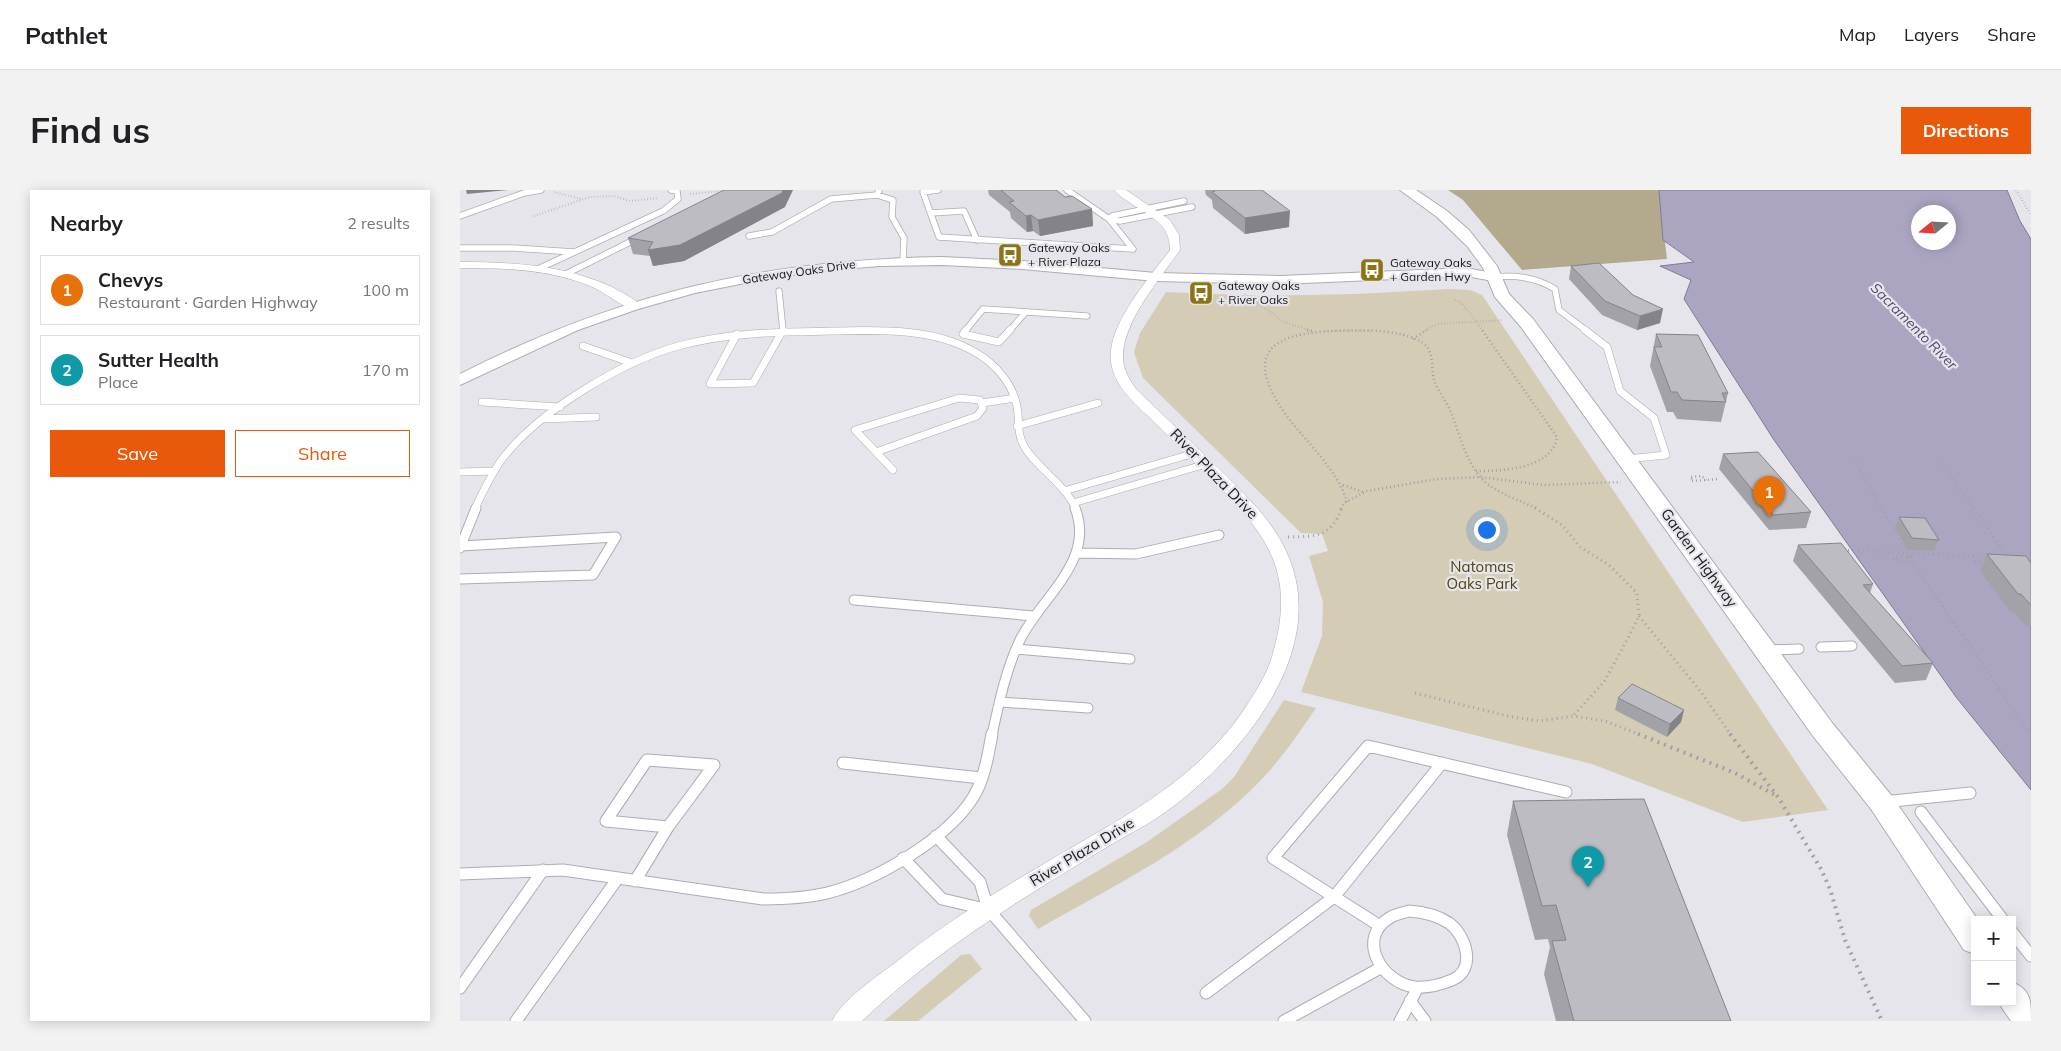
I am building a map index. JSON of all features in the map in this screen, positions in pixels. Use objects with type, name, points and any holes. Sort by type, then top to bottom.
[{"type":"main road","name":"Garden Highway","points":[[1407,190],[1439,212],[1468,239],[1489,266],[1498,288],[1520,318],[1527,323],[1643,480],[1823,730],[1881,802],[1971,935]]},
{"type":"main road","points":[[2016,1002],[2030,1021]]},
{"type":"street","name":"River Plaza Drive","points":[[845,1021],[876,992],[930,948],[988,910],[1165,802],[1225,749],[1265,694],[1278,666],[1286,640],[1290,615],[1290,591],[1285,568],[1273,540],[1250,508],[1130,391],[1120,374],[1116,358],[1122,330],[1175,250],[1176,242],[1171,228],[1119,190]]},
{"type":"street","name":"Gateway Oaks Drive","points":[[460,380],[546,337],[635,306],[710,286],[762,276],[839,266],[902,262],[988,263],[1156,277],[1182,284],[1286,290],[1471,281],[1493,276]]},
{"type":"street","points":[[460,265],[538,269],[566,274],[602,285],[635,306]]},
{"type":"lane","points":[[460,216],[524,193],[541,190]]},
{"type":"lane","points":[[538,269],[663,211],[678,199],[677,192],[671,190]]},
{"type":"lane","points":[[938,190],[923,192],[940,237],[1133,249],[1109,220],[1067,190]]},
{"type":"lane","points":[[749,236],[772,232],[831,199],[878,192],[893,200],[892,217],[904,238],[902,262]]},
{"type":"lane","points":[[1109,220],[1120,221],[1184,201]]},
{"type":"lane","points":[[1109,220],[1112,216],[1192,207]]},
{"type":"lane","points":[[931,213],[964,211],[977,240]]},
{"type":"lane","points":[[566,274],[646,234]]},
{"type":"lane","points":[[460,248],[518,248],[575,252]]},
{"type":"lane","points":[[1493,276],[1520,275],[1548,284],[1555,289],[1559,310],[1570,321],[1607,347],[1620,391],[1654,418],[1666,455],[1627,459]]},
{"type":"lane","points":[[737,334],[710,384],[754,382],[783,332],[779,291]]},
{"type":"lane","points":[[1026,312],[999,342],[963,334],[983,309],[1087,316]]},
{"type":"lane","points":[[460,579],[593,575],[616,537],[461,547],[477,504],[494,471],[525,435],[542,420],[560,407],[632,364],[691,343],[737,334],[880,331],[924,336],[963,345],[980,354],[1000,372],[1015,398],[1017,426],[1021,442],[1073,503],[1081,530],[1077,553],[1067,574],[1034,616],[1016,649],[976,793],[962,814],[948,828],[881,873],[848,888],[823,895],[787,900],[763,899],[563,870],[460,874]]},
{"type":"lane","points":[[963,345],[979,338]]},
{"type":"lane","points":[[583,346],[632,364]]},
{"type":"lane","points":[[894,470],[855,430],[959,398],[975,398],[982,403],[1015,398]]},
{"type":"lane","points":[[482,402],[560,407]]},
{"type":"lane","points":[[876,452],[967,420],[981,412],[982,403]]},
{"type":"lane","points":[[1017,426],[1098,403]]},
{"type":"lane","points":[[542,420],[596,417]]},
{"type":"lane","points":[[1064,491],[1201,459]]},
{"type":"lane","points":[[1073,503],[1201,459]]},
{"type":"lane","points":[[460,472],[494,471]]},
{"type":"lane","points":[[1077,553],[1136,554],[1219,535]]},
{"type":"lane","points":[[854,600],[1034,616]]},
{"type":"lane","points":[[1822,647],[1852,646]]},
{"type":"lane","points":[[1016,649],[1130,659]]},
{"type":"lane","points":[[1766,651],[1799,649]]},
{"type":"lane","points":[[1000,702],[1088,708]]},
{"type":"lane","points":[[1380,926],[1273,858],[1368,746],[1566,792]]},
{"type":"lane","points":[[635,881],[668,828],[714,765],[647,760],[606,821],[668,828]]},
{"type":"lane","points":[[1206,992],[1334,897],[1442,763]]},
{"type":"lane","points":[[843,764],[981,778]]},
{"type":"lane","points":[[1881,802],[1970,793]]},
{"type":"lane","points":[[1921,812],[2000,916]]},
{"type":"lane","points":[[936,836],[980,882],[988,910],[1085,1021]]},
{"type":"lane","points":[[903,858],[942,899],[988,910]]},
{"type":"lane","points":[[460,988],[543,870]]},
{"type":"lane","points":[[516,1021],[618,878]]},
{"type":"lane","points":[[1408,911],[1419,911],[1444,919],[1456,928],[1466,944],[1468,952],[1466,965],[1458,977],[1440,987],[1417,989],[1391,978],[1376,962],[1372,947],[1375,934],[1380,926],[1390,917],[1408,911]]},
{"type":"lane","points":[[2016,937],[2031,956]]},
{"type":"lane","points":[[1284,1021],[1382,967]]},
{"type":"lane","points":[[1400,1021],[1417,989]]},
{"type":"lane","points":[[1410,1001],[1425,1021]]},
{"type":"path","points":[[685,195],[731,190]]},
{"type":"path","points":[[2016,190],[2031,215]]},
{"type":"path","points":[[554,192],[582,199]]},
{"type":"path","points":[[534,216],[582,199],[614,196],[630,201],[666,197]]},
{"type":"path","points":[[1244,294],[1271,316],[1299,328],[1318,332]]},
{"type":"path","points":[[1455,300],[1462,303],[1554,432],[1558,442],[1553,451],[1536,462],[1508,470],[1475,471]]},
{"type":"path","points":[[1413,339],[1436,324],[1494,320]]},
{"type":"path","points":[[1347,502],[1342,485],[1320,453],[1281,408],[1272,394],[1265,372],[1264,357],[1274,344],[1288,338],[1318,332],[1370,330],[1413,339],[1423,344],[1430,352],[1433,375],[1453,417],[1464,452],[1475,471],[1486,483],[1537,509],[1562,525],[1580,547],[1603,560],[1625,578],[1637,593],[1639,616],[1604,682],[1573,716]]},
{"type":"path","points":[[1854,460],[1913,562],[2031,736]]},
{"type":"path","points":[[1940,462],[2011,562],[2002,561]]},
{"type":"path","points":[[1273,540],[1297,535],[1316,536],[1326,532],[1335,525],[1347,502],[1365,492],[1422,480],[1480,476],[1543,485],[1643,480]]},
{"type":"path","points":[[1692,480],[1718,479]]},
{"type":"path","points":[[1342,485],[1365,492]]},
{"type":"path","points":[[1841,550],[1989,558]]},
{"type":"path","points":[[1909,553],[1912,558],[1893,557],[1894,560],[1913,562]]},
{"type":"path","points":[[1980,557],[1987,569]]},
{"type":"path","points":[[1639,616],[1701,692],[1732,737],[1778,796],[1821,868],[1830,889],[1845,940],[1882,1021]]},
{"type":"path","points":[[1415,693],[1507,716],[1540,721],[1573,716],[1605,721],[1735,773],[1778,796]]},
{"type":"green space","name":"Natomas Oaks Park","points":[[1451,289],[1470,290],[1482,295],[1828,810],[1743,822],[1592,764],[1301,692],[1322,636],[1323,602],[1309,556],[1328,551],[1322,534],[1301,533],[1143,378],[1134,352],[1140,333],[1166,292],[1263,296]]},
{"type":"green space","points":[[1284,700],[1316,708],[1276,763],[1237,803],[1211,825],[1155,862],[1038,929],[1029,916],[1031,910],[1147,842],[1222,789],[1234,777]]},
{"type":"green space","points":[[970,954],[982,969],[918,1021],[884,1021],[961,955]]},
{"type":"shaded area","points":[[1448,190],[1659,190],[1667,259],[1522,270],[1463,200]]},
{"type":"water","name":"Sacramento River","points":[[1659,190],[2007,190],[2020,221],[2031,239],[2031,790],[1956,697],[1774,440],[1684,299],[1691,280],[1660,266],[1694,262],[1663,240]]},
{"type":"building","points":[[724,190],[783,190],[782,193],[680,245],[648,250],[653,242],[628,238]]},
{"type":"building","points":[[1001,190],[1056,190],[1065,197],[1072,196],[1092,209],[1038,220],[1031,215],[1026,216],[1009,202],[1014,201]]},
{"type":"building","points":[[1214,190],[1262,190],[1290,211],[1245,218],[1212,192]]},
{"type":"building","points":[[1599,263],[1633,295],[1663,309],[1640,316],[1605,301],[1571,266]]},
{"type":"building","points":[[1656,334],[1698,335],[1728,393],[1722,393],[1726,402],[1682,400],[1677,392],[1671,392],[1654,347],[1662,347]]},
{"type":"building","points":[[1758,452],[1811,512],[1773,515],[1723,454]]},
{"type":"building","points":[[1899,517],[1925,518],[1939,540],[1912,538]]},
{"type":"building","points":[[1841,543],[1873,584],[1863,585],[1933,663],[1902,666],[1798,545]]},
{"type":"building","points":[[1987,554],[2026,556],[2031,563],[2031,605],[2021,594],[2018,594]]},
{"type":"building","points":[[1632,684],[1684,710],[1670,724],[1618,698]]},
{"type":"building","points":[[1644,799],[1731,1021],[1574,1021],[1552,941],[1566,940],[1556,905],[1542,906],[1513,801]]},
{"type":"place","name":"Gateway Oaks + River Plaza","points":[[1010,255]]},
{"type":"place","name":"Gateway Oaks + Garden Hwy","points":[[1372,270]]},
{"type":"place","name":"Gateway Oaks + River Oaks","points":[[1201,293]]},
{"type":"place","name":"Chevys","points":[[1769,517]]},
{"type":"place","name":"Sutter Health","points":[[1588,887]]}]
